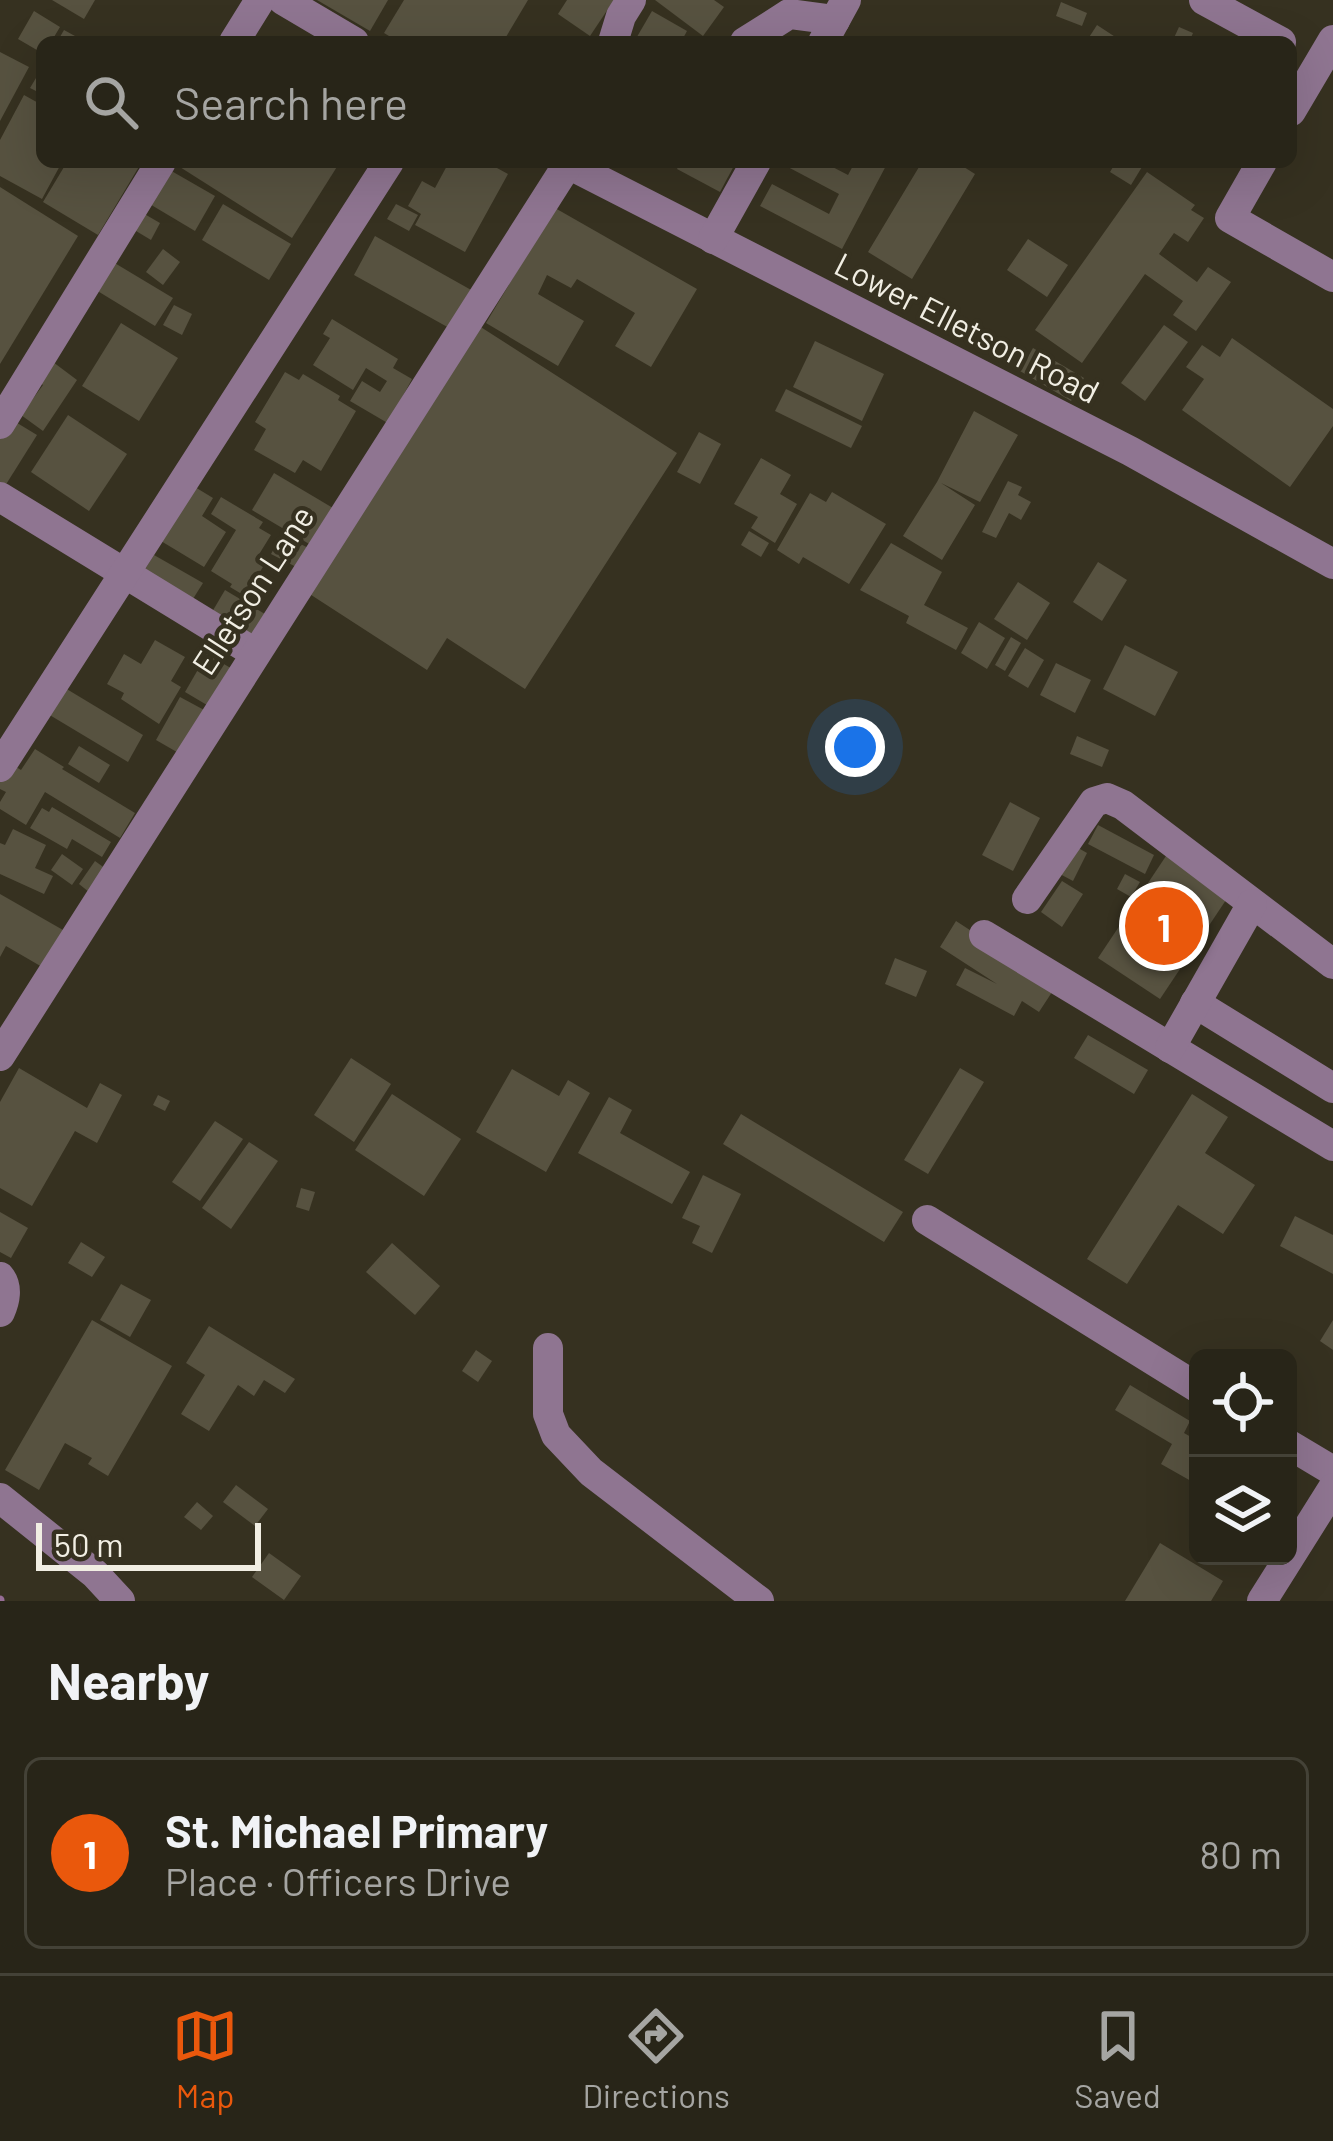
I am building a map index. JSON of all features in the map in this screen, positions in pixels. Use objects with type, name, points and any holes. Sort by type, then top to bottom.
[{"type":"street","points":[[239,36],[260,0]]},
{"type":"street","points":[[615,36],[631,0]]},
{"type":"street","points":[[294,3],[345,36]]},
{"type":"street","points":[[1218,3],[1271,36]]},
{"type":"street","points":[[754,36],[788,14],[834,21]]},
{"type":"street","points":[[1297,101],[1326,51]]},
{"type":"street","points":[[0,424],[157,168]]},
{"type":"street","points":[[0,767],[385,168]]},
{"type":"street","name":"Elletson Lane","points":[[0,1056],[563,168]]},
{"type":"street","name":"Lower Elletson Road","points":[[576,168],[1130,451],[1333,564]]},
{"type":"street","points":[[712,239],[753,168]]},
{"type":"street","points":[[1259,168],[1230,218],[1333,277]]},
{"type":"street","points":[[0,497],[254,653]]},
{"type":"street","points":[[1027,899],[1094,802],[1106,798],[1123,805],[1333,964]]},
{"type":"street","points":[[1170,1048],[1252,904]]},
{"type":"street","points":[[984,935],[1333,1146]]},
{"type":"street","points":[[1196,1004],[1333,1088]]},
{"type":"street","points":[[927,1220],[1189,1382]]},
{"type":"street","points":[[0,1277],[5,1296],[0,1312]]},
{"type":"street","points":[[548,1348],[548,1414],[556,1435],[591,1472],[759,1601]]},
{"type":"street","points":[[1297,1450],[1333,1472]]},
{"type":"street","points":[[1262,1601],[1333,1488]]},
{"type":"street","points":[[0,1498],[95,1574],[120,1601]]},
{"type":"building","points":[[52,0],[95,0],[84,19]]},
{"type":"building","points":[[317,0],[388,0],[370,31]]},
{"type":"building","points":[[404,0],[528,0],[507,36],[384,33]]},
{"type":"building","points":[[567,0],[614,0],[590,36],[558,14]]},
{"type":"building","points":[[655,0],[714,0],[724,7],[703,36]]},
{"type":"building","points":[[1061,2],[1087,13],[1082,26],[1056,16]]},
{"type":"building","points":[[34,11],[60,27],[55,36],[36,36],[36,50],[18,39]]},
{"type":"building","points":[[652,11],[687,31],[684,36],[637,36]]},
{"type":"building","points":[[1097,25],[1114,36],[1090,36]]},
{"type":"building","points":[[1179,27],[1193,33],[1192,36],[1175,36]]},
{"type":"building","points":[[0,52],[29,67],[0,121]]},
{"type":"building","points":[[24,95],[36,102],[36,168],[59,168],[42,199],[0,176],[0,140]]},
{"type":"building","points":[[63,168],[138,168],[98,235],[43,202]]},
{"type":"building","points":[[181,168],[336,168],[292,238]]},
{"type":"building","points":[[446,168],[497,168],[508,174],[465,252],[415,225],[421,214],[408,206],[422,181],[435,188]]},
{"type":"building","points":[[678,168],[733,168],[720,192]]},
{"type":"building","points":[[790,168],[835,168],[848,175],[852,168],[885,168],[842,249],[760,206],[772,184],[829,214],[839,194]]},
{"type":"building","points":[[918,168],[966,168],[975,174],[912,279],[868,252]]},
{"type":"building","points":[[1112,168],[1141,168],[1131,185],[1110,172]]},
{"type":"building","points":[[168,169],[215,196],[195,231],[148,203]]},
{"type":"building","points":[[1147,172],[1195,205],[1191,210],[1204,218],[1188,242],[1174,233],[1159,254],[1197,282],[1208,267],[1231,282],[1196,331],[1173,315],[1183,301],[1145,274],[1082,363],[1035,330]]},
{"type":"building","points":[[0,187],[78,236],[0,364]]},
{"type":"building","points":[[223,204],[291,244],[269,280],[202,240]]},
{"type":"building","points":[[396,204],[418,215],[409,231],[387,219]]},
{"type":"building","points":[[555,208],[697,289],[651,367],[615,346],[635,313],[577,279],[571,288],[547,275],[538,294],[584,321],[558,366],[486,323]]},
{"type":"building","points":[[141,212],[160,223],[151,240],[131,228]]},
{"type":"building","points":[[375,236],[473,291],[451,329],[354,275]]},
{"type":"building","points":[[1028,239],[1068,265],[1047,297],[1007,270]]},
{"type":"building","points":[[163,249],[180,262],[163,285],[146,272]]},
{"type":"building","points":[[108,259],[173,298],[155,326],[91,287]]},
{"type":"building","points":[[174,305],[192,314],[182,335],[163,325]]},
{"type":"building","points":[[332,319],[398,359],[393,368],[412,379],[391,425],[350,401],[362,381],[380,392],[387,381],[366,368],[353,390],[313,365],[330,338],[323,334]]},
{"type":"building","points":[[121,323],[178,358],[139,421],[82,386]]},
{"type":"building","points":[[476,324],[677,453],[525,689],[447,638],[427,670],[305,591]]},
{"type":"building","points":[[1164,325],[1188,342],[1145,401],[1121,383]]},
{"type":"building","points":[[1232,338],[1333,409],[1333,426],[1290,487],[1182,410],[1204,379],[1186,367],[1202,345],[1220,357]]},
{"type":"building","points":[[815,341],[884,374],[862,421],[793,387]]},
{"type":"building","points":[[1033,348],[1084,378],[1071,401],[1020,371]]},
{"type":"building","points":[[45,356],[77,380],[43,431],[21,415],[43,385],[31,376]]},
{"type":"building","points":[[285,372],[299,380],[303,374],[356,411],[321,471],[303,460],[295,473],[254,450],[266,429],[255,422]]},
{"type":"building","points":[[786,389],[862,426],[851,448],[775,411]]},
{"type":"building","points":[[974,411],[1018,435],[980,502],[941,483],[975,505],[942,560],[903,536]]},
{"type":"building","points":[[68,415],[127,454],[89,511],[31,472]]},
{"type":"building","points":[[9,418],[37,435],[5,486],[0,483],[0,432]]},
{"type":"building","points":[[699,432],[721,444],[700,484],[677,472]]},
{"type":"building","points":[[761,458],[791,475],[780,494],[797,504],[775,543],[751,528],[758,517],[734,504]]},
{"type":"building","points":[[274,473],[338,511],[316,548],[252,510]]},
{"type":"building","points":[[1008,481],[1022,487],[1018,495],[1031,502],[1021,520],[1009,513],[996,538],[982,532]]},
{"type":"building","points":[[190,484],[213,498],[202,516],[226,532],[204,567],[156,538]]},
{"type":"building","points":[[832,492],[886,524],[849,584],[803,557],[799,564],[777,550],[810,493],[826,502]]},
{"type":"building","points":[[221,497],[263,522],[259,528],[271,535],[258,556],[266,562],[245,596],[211,571],[236,530],[211,514]]},
{"type":"building","points":[[749,531],[769,543],[761,557],[741,545]]},
{"type":"building","points":[[282,534],[312,550],[302,570],[271,554]]},
{"type":"building","points":[[891,543],[942,572],[924,605],[968,628],[956,650],[906,623],[909,616],[860,590]]},
{"type":"building","points":[[154,555],[203,583],[191,602],[142,574]]},
{"type":"building","points":[[1098,562],[1127,580],[1102,621],[1073,602]]},
{"type":"building","points":[[1018,582],[1050,603],[1027,640],[994,619]]},
{"type":"building","points":[[225,590],[270,617],[256,639],[212,612]]},
{"type":"building","points":[[979,622],[1005,638],[987,669],[961,653]]},
{"type":"building","points":[[1011,637],[1021,643],[1005,671],[995,665]]},
{"type":"building","points":[[155,640],[185,657],[171,681],[181,687],[159,724],[107,684],[124,654],[141,664]]},
{"type":"building","points":[[1125,645],[1178,672],[1155,716],[1103,689]]},
{"type":"building","points":[[1025,648],[1044,660],[1028,688],[1008,676]]},
{"type":"building","points":[[207,654],[234,670],[212,708],[185,692]]},
{"type":"building","points":[[1056,663],[1091,680],[1075,713],[1040,695]]},
{"type":"building","points":[[65,688],[143,735],[128,762],[48,714]]},
{"type":"building","points":[[180,697],[206,711],[182,755],[156,740]]},
{"type":"building","points":[[1077,736],[1109,750],[1102,767],[1070,754]]},
{"type":"building","points":[[79,746],[110,765],[99,783],[68,764]]},
{"type":"building","points":[[35,749],[135,813],[120,838],[45,792],[26,825],[0,809],[6,792],[0,789],[0,776],[8,762],[21,770]]},
{"type":"building","points":[[1010,802],[1040,818],[1013,871],[982,855]]},
{"type":"building","points":[[52,807],[111,842],[102,857],[72,839],[67,849],[30,828],[42,808],[49,812]]},
{"type":"building","points":[[1098,825],[1154,855],[1145,874],[1088,844]]},
{"type":"building","points":[[13,829],[46,845],[35,868],[53,876],[44,894],[0,874],[0,843],[5,845]]},
{"type":"building","points":[[1073,845],[1087,853],[1073,881],[1058,873]]},
{"type":"building","points":[[1168,853],[1230,894],[1160,999],[1098,958]]},
{"type":"building","points":[[62,854],[83,869],[72,885],[51,870]]},
{"type":"building","points":[[95,861],[106,869],[89,892],[79,884]]},
{"type":"building","points":[[1125,874],[1140,882],[1131,897],[1117,889]]},
{"type":"building","points":[[1062,881],[1083,894],[1062,927],[1041,912]]},
{"type":"building","points":[[0,894],[70,934],[49,971],[6,946],[0,957]]},
{"type":"building","points":[[956,921],[1056,986],[1039,1012],[1022,1001],[1014,1016],[956,985],[965,968],[997,984],[940,947]]},
{"type":"building","points":[[895,958],[927,971],[916,997],[885,984]]},
{"type":"building","points":[[1088,1035],[1148,1070],[1134,1094],[1074,1058]]},
{"type":"building","points":[[351,1058],[391,1084],[354,1142],[314,1115]]},
{"type":"building","points":[[19,1068],[87,1108],[100,1083],[122,1095],[97,1143],[75,1131],[32,1206],[0,1188],[0,1102]]},
{"type":"building","points":[[960,1068],[984,1082],[928,1174],[904,1160]]},
{"type":"building","points":[[512,1069],[559,1096],[568,1080],[590,1093],[546,1172],[476,1132]]},
{"type":"building","points":[[392,1094],[461,1139],[424,1196],[355,1150]]},
{"type":"building","points":[[1192,1094],[1228,1117],[1205,1153],[1255,1185],[1223,1234],[1178,1205],[1127,1284],[1087,1259]]},
{"type":"building","points":[[158,1095],[170,1101],[165,1111],[153,1105]]},
{"type":"building","points":[[609,1097],[632,1110],[620,1133],[690,1172],[672,1204],[578,1153]]},
{"type":"building","points":[[741,1114],[903,1212],[884,1242],[723,1144]]},
{"type":"building","points":[[215,1121],[243,1139],[200,1201],[172,1182]]},
{"type":"building","points":[[249,1142],[278,1161],[231,1229],[202,1208]]},
{"type":"building","points":[[703,1175],[741,1194],[712,1253],[692,1243],[700,1226],[682,1218]]},
{"type":"building","points":[[301,1188],[315,1192],[309,1211],[296,1207]]},
{"type":"building","points":[[0,1212],[28,1228],[11,1258],[0,1252]]},
{"type":"building","points":[[1295,1216],[1333,1235],[1333,1274],[1280,1246]]},
{"type":"building","points":[[81,1242],[105,1257],[92,1277],[68,1263]]},
{"type":"building","points":[[392,1243],[440,1286],[415,1315],[366,1272]]},
{"type":"building","points":[[121,1284],[151,1300],[130,1337],[100,1320]]},
{"type":"building","points":[[92,1320],[172,1366],[108,1476],[88,1464],[92,1458],[65,1443],[39,1490],[5,1470]]},
{"type":"building","points":[[1333,1320],[1333,1350],[1320,1341]]},
{"type":"building","points":[[209,1326],[295,1379],[285,1393],[264,1380],[254,1396],[238,1385],[209,1431],[181,1414],[205,1375],[186,1363]]},
{"type":"building","points":[[476,1350],[492,1361],[478,1382],[462,1371]]},
{"type":"building","points":[[1130,1385],[1189,1420],[1184,1433],[1189,1436],[1189,1480],[1161,1464],[1172,1444],[1115,1410]]},
{"type":"building","points":[[236,1485],[268,1509],[255,1526],[223,1502]]},
{"type":"building","points":[[197,1502],[213,1516],[201,1530],[184,1517]]},
{"type":"building","points":[[1160,1543],[1189,1565],[1223,1581],[1211,1601],[1125,1601]]},
{"type":"building","points":[[269,1553],[301,1576],[284,1600],[252,1577]]},
{"type":"place","name":"St. Michael Primary","points":[[1164,926]]}]
